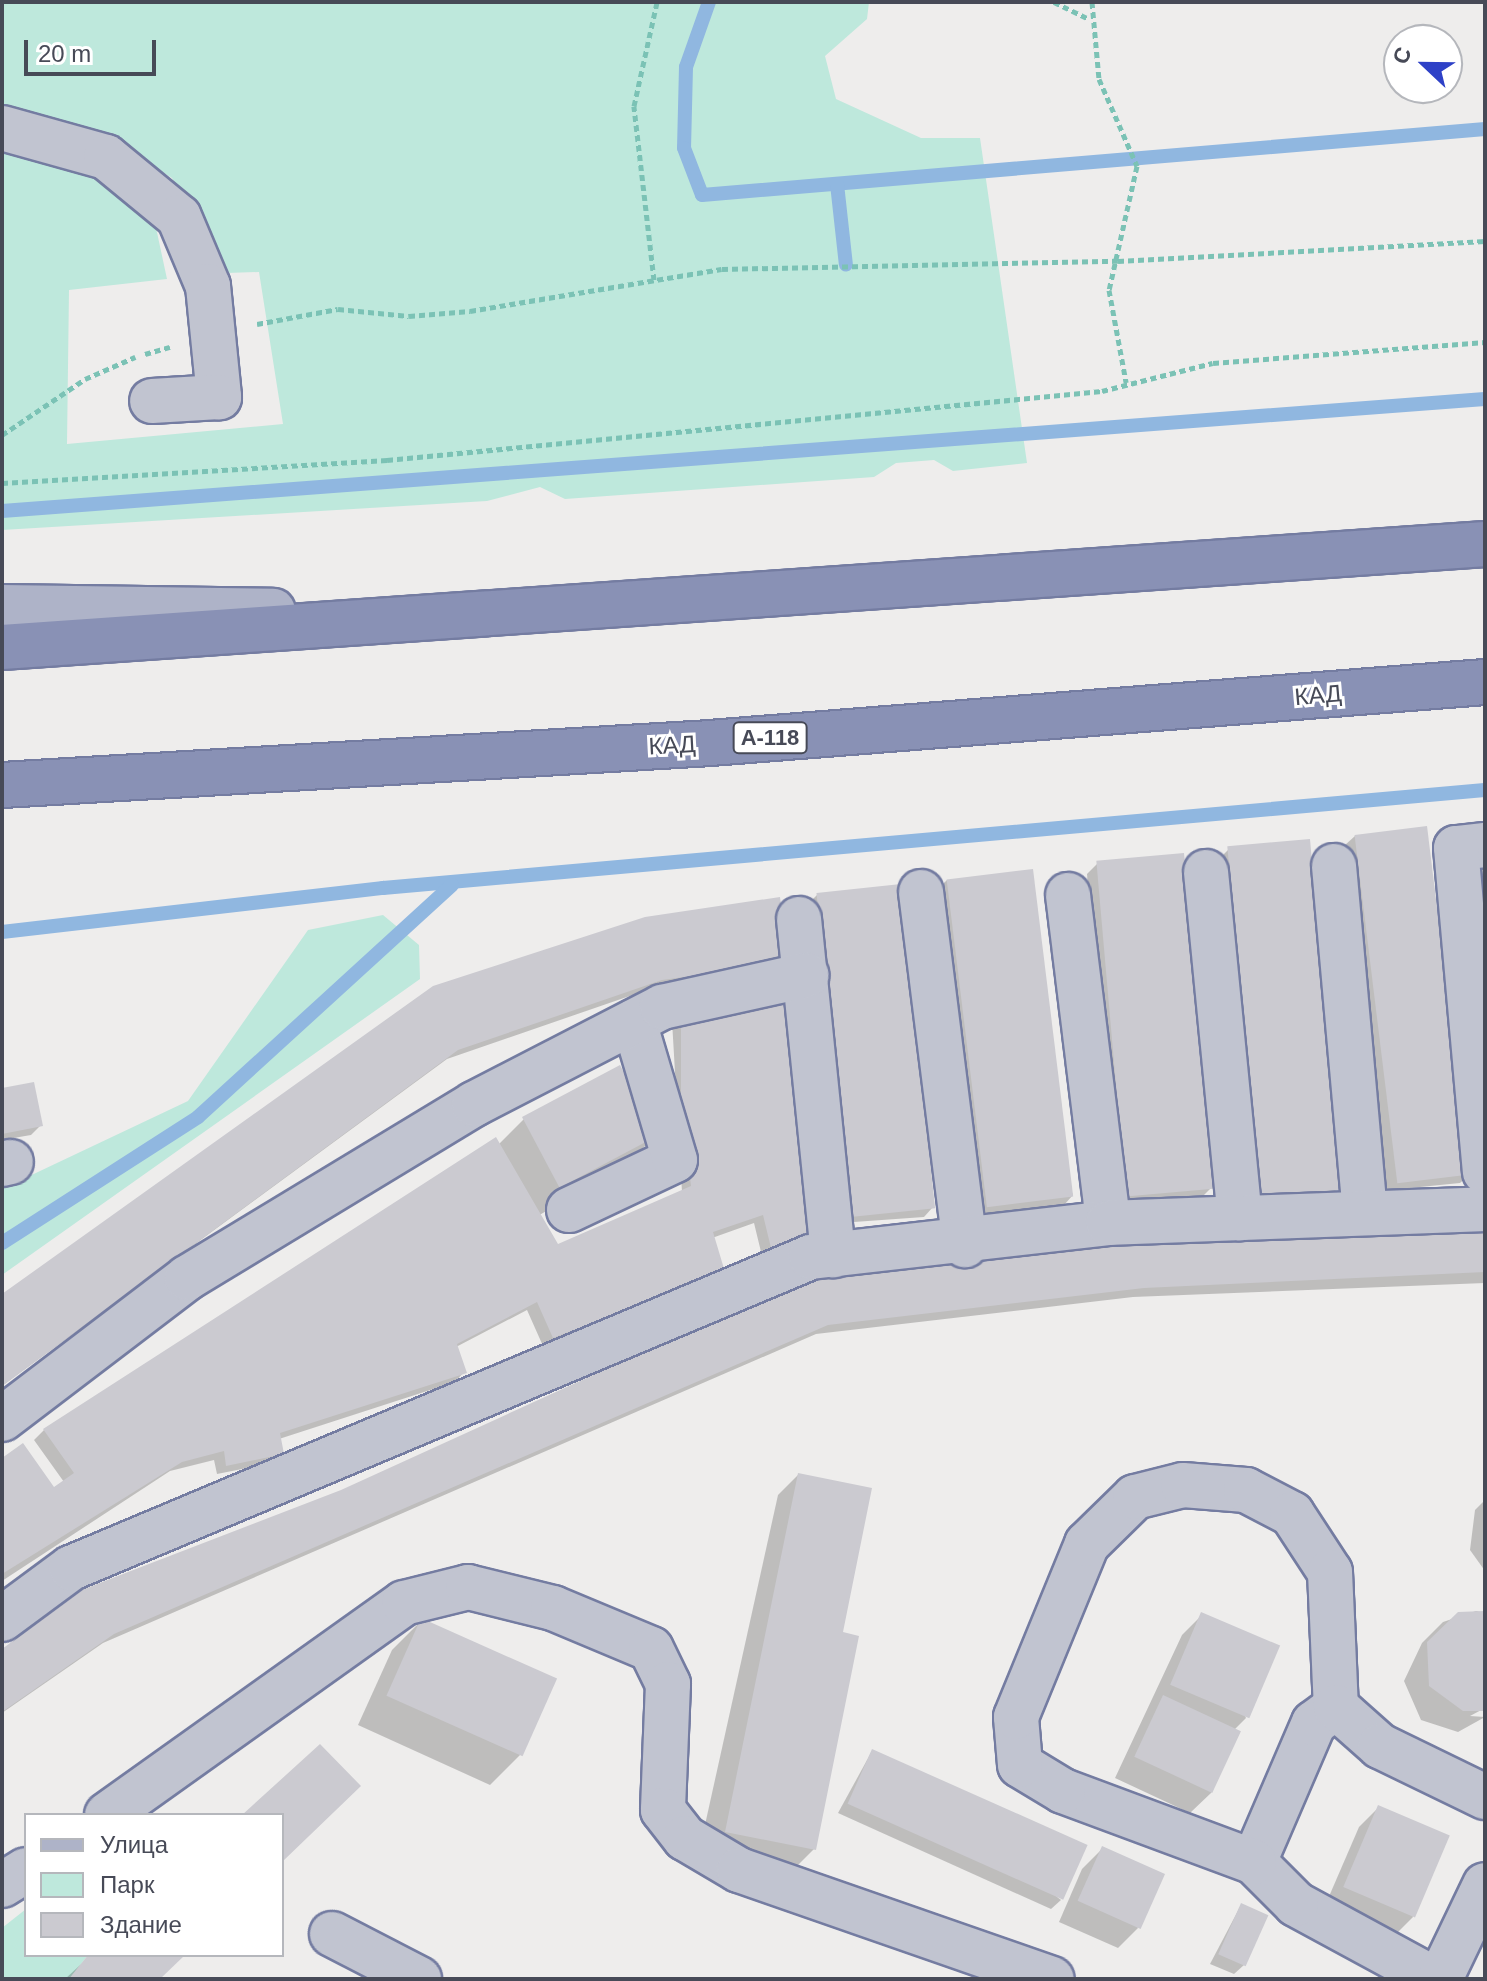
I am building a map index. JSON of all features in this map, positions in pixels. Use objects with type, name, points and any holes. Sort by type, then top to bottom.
[{"type":"highway","points":[[2,647],[511,615],[1485,544]]},
{"type":"highway","name":"КАД","points":[[2,785],[710,743],[1485,682]]},
{"type":"main road","points":[[2,607],[511,615]]},
{"type":"main road","points":[[2,809],[54,781]]},
{"type":"lane","points":[[2,128],[106,157],[179,217],[208,286],[219,397],[152,401]]},
{"type":"lane","points":[[1485,845],[1456,848],[1485,1172]]},
{"type":"lane","points":[[1334,866],[1365,1213]]},
{"type":"lane","points":[[1206,872],[1240,1218]]},
{"type":"lane","points":[[921,892],[965,1245]]},
{"type":"lane","points":[[1068,895],[1108,1223]]},
{"type":"lane","points":[[799,919],[833,1255]]},
{"type":"lane","points":[[2,1419],[187,1278],[474,1104],[662,1007],[806,975]]},
{"type":"lane","points":[[569,1210],[675,1160],[634,1022]]},
{"type":"lane","points":[[2,1619],[71,1568],[796,1263],[833,1255],[965,1245],[1108,1223],[1485,1209]]},
{"type":"lane","points":[[1485,1797],[1380,1746],[1336,1707],[1330,1572],[1292,1514],[1246,1490],[1183,1485],[1135,1497],[1087,1544],[1016,1717],[1020,1765],[1063,1791],[1254,1862],[1296,1904],[1437,1979],[1485,1885]]},
{"type":"lane","points":[[110,1813],[404,1603],[468,1587],[553,1608],[651,1649],[668,1684],[663,1810],[685,1838],[739,1870],[1052,1979]]},
{"type":"lane","points":[[1254,1862],[1314,1723],[1336,1707]]},
{"type":"lane","points":[[2,1885],[24,1871]]},
{"type":"lane","points":[[332,1934],[419,1979]]},
{"type":"path","points":[[654,280],[651,223],[640,170],[634,106],[657,2]]},
{"type":"path","points":[[1054,2],[1089,19]]},
{"type":"path","points":[[1092,2],[1089,19],[1099,79],[1132,147],[1137,166],[1109,290],[1126,382]]},
{"type":"path","points":[[2,435],[85,379],[214,334],[338,309],[409,316],[470,311],[722,269],[1118,261],[1485,241]]},
{"type":"path","points":[[2,483],[387,460],[1102,391],[1126,382],[1213,363],[1485,342]]},
{"type":"green space","points":[[2,2],[869,2],[867,19],[825,56],[836,99],[921,138],[980,138],[1027,463],[953,471],[934,460],[896,463],[874,477],[565,499],[540,487],[487,501],[2,530],[2,144],[92,176],[155,223],[167,279],[69,290],[67,444],[283,424],[259,272],[226,273],[172,178],[91,128],[2,105]]},
{"type":"green space","points":[[383,915],[419,945],[420,979],[2,1275],[2,1189],[188,1101],[308,930]]},
{"type":"green space","points":[[24,1911],[24,1957],[86,1957],[69,1979],[2,1979],[2,1928]]},
{"type":"building","points":[[1427,826],[1470,1174],[1397,1183],[1355,835]]},
{"type":"building","points":[[1310,839],[1341,1190],[1258,1197],[1227,846]]},
{"type":"building","points":[[1184,853],[1213,1189],[1126,1196],[1096,861]]},
{"type":"building","points":[[1033,869],[1073,1197],[987,1207],[947,880]]},
{"type":"building","points":[[901,884],[935,1208],[851,1217],[816,893]]},
{"type":"building","points":[[780,897],[788,963],[662,980],[458,1050],[2,1386],[2,1294],[433,986],[645,917]]},
{"type":"building","points":[[797,993],[821,1231],[771,1248],[763,1215],[713,1232],[725,1272],[553,1338],[537,1302],[457,1344],[467,1373],[280,1433],[284,1454],[226,1466],[224,1451],[182,1462],[2,1574],[2,1458],[23,1443],[54,1487],[74,1473],[43,1429],[496,1137],[558,1244],[691,1186],[681,1108],[681,1010]]},
{"type":"building","points":[[620,1065],[658,1136],[560,1188],[522,1117]]},
{"type":"building","points":[[34,1082],[43,1126],[2,1134],[2,1088]]},
{"type":"building","points":[[1485,1231],[1485,1272],[1144,1288],[828,1325],[114,1634],[2,1712],[2,1649],[84,1589],[341,1490],[795,1283],[1144,1238]]},
{"type":"building","points":[[798,1473],[872,1488],[843,1632],[859,1636],[816,1850],[725,1832]]},
{"type":"building","points":[[1485,1611],[1485,1711],[1463,1711],[1429,1686],[1427,1642],[1458,1612]]},
{"type":"building","points":[[1201,1612],[1280,1646],[1249,1718],[1170,1685]]},
{"type":"building","points":[[421,1618],[557,1679],[523,1756],[386,1696]]},
{"type":"building","points":[[1163,1695],[1241,1731],[1212,1793],[1134,1757]]},
{"type":"building","points":[[320,1744],[361,1786],[284,1860],[284,1813],[244,1813]]},
{"type":"building","points":[[872,1749],[1088,1845],[1063,1900],[848,1804]]},
{"type":"building","points":[[1378,1805],[1450,1835],[1415,1917],[1343,1887]]},
{"type":"building","points":[[1102,1846],[1165,1874],[1141,1929],[1078,1901]]},
{"type":"building","points":[[1241,1903],[1268,1915],[1246,1966],[1218,1954]]},
{"type":"building","points":[[86,1957],[183,1957],[160,1979],[69,1979]]},
{"type":"waterway","points":[[709,2],[686,67],[684,148],[702,195],[1485,129]]},
{"type":"waterway","points":[[837,184],[846,265]]},
{"type":"waterway","points":[[2,511],[1485,399]]},
{"type":"waterway","points":[[2,932],[383,888],[1485,790]]},
{"type":"waterway","points":[[2,1243],[198,1117],[452,885]]}]
